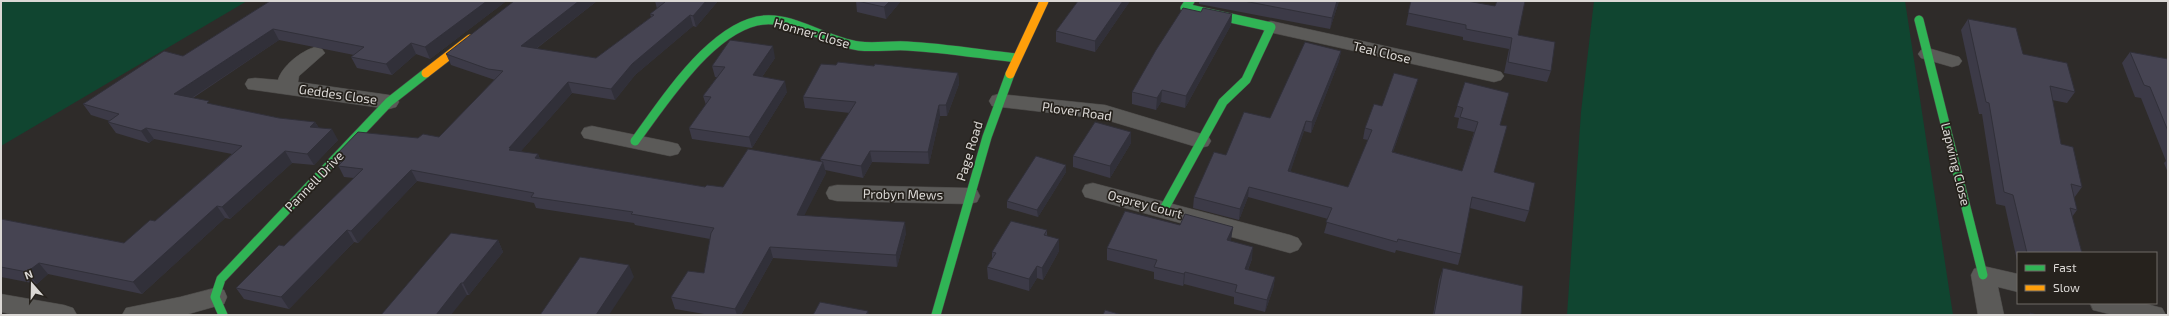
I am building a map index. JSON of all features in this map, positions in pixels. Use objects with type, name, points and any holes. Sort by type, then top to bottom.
[{"type":"street","name":"Page Road","points":[[936,315],[969,196],[999,101],[1016,58],[1044,1]]},
{"type":"street","points":[[1164,209],[1200,141],[1223,102],[1246,80],[1271,27],[1185,8],[1190,1]]},
{"type":"street","name":"Honner Close","points":[[635,142],[690,72],[716,44],[745,24],[760,20],[774,20],[858,46],[874,48],[906,46],[1016,58]]},
{"type":"street","name":"Lapwing Close","points":[[1919,20],[1983,275]]},
{"type":"street","name":"Teal Close","points":[[1271,27],[1494,76]]},
{"type":"street","name":"Pannell Drive","points":[[135,315],[180,307],[219,306],[221,279],[390,102],[475,35]]},
{"type":"street","name":"Geddes Close","points":[[286,86],[290,73],[315,53]]},
{"type":"street","points":[[1928,54],[1952,61]]},
{"type":"street","name":"Geddes Close","points":[[254,84],[286,86],[390,102]]},
{"type":"street","name":"Plover Road","points":[[999,101],[1105,112],[1200,141]]},
{"type":"street","points":[[592,133],[670,149]]},
{"type":"street","name":"Osprey Court","points":[[1093,191],[1290,244]]},
{"type":"street","name":"Probyn Mews","points":[[837,193],[969,196]]},
{"type":"street","points":[[1990,315],[1983,275],[2017,283]]},
{"type":"street","points":[[1,303],[64,315]]},
{"type":"street","points":[[2106,304],[2153,315]]},
{"type":"green space","points":[[1,1],[247,1],[1,146]]},
{"type":"green space","points":[[1594,1],[1905,1],[1953,315],[1567,315],[1581,112]]},
{"type":"building","points":[[270,1],[487,1],[425,47],[411,43],[386,64],[351,57],[364,47],[273,29],[174,94],[209,101],[207,103],[279,118],[315,122],[310,127],[332,129],[307,154],[285,151],[222,207],[217,206],[133,282],[39,263],[27,272],[1,267],[1,219],[124,243],[150,220],[155,221],[242,146],[146,128],[141,131],[108,122],[119,114],[83,104],[164,51],[183,56]]},
{"type":"building","points":[[514,1],[579,1],[521,46],[596,58],[654,15],[650,14],[665,2],[661,1],[706,1],[693,16],[690,15],[632,64],[611,89],[568,82],[509,148],[511,148],[509,150],[538,154],[535,158],[705,187],[707,185],[723,187],[748,149],[823,162],[797,215],[905,222],[896,255],[770,247],[735,309],[671,297],[688,271],[704,273],[711,233],[714,228],[631,214],[633,212],[531,197],[534,193],[411,170],[351,231],[347,230],[281,297],[236,288],[279,245],[284,246],[363,169],[338,166],[345,159],[334,157],[358,132],[418,138],[423,134],[439,137],[503,71],[488,69],[446,54]]},
{"type":"building","points":[[857,1],[890,1],[884,7]]},
{"type":"building","points":[[1078,1],[1123,1],[1095,41],[1056,31]]},
{"type":"building","points":[[1244,1],[1337,1],[1332,18]]},
{"type":"building","points":[[1411,1],[1467,1],[1495,6],[1497,1],[1525,1],[1518,35],[1555,42],[1551,71],[1508,62],[1512,38],[1466,29],[1466,25],[1408,13]]},
{"type":"building","points":[[1183,8],[1201,12],[1203,8],[1232,14],[1186,96],[1162,90],[1157,98],[1132,92],[1156,50]]},
{"type":"building","points":[[1968,19],[2016,28],[2023,54],[2067,63],[2075,92],[2050,86],[2061,144],[2073,147],[2082,187],[2071,184],[2077,210],[2070,208],[2082,252],[2027,252],[2013,195],[2004,192],[1989,103],[1986,102]]},
{"type":"building","points":[[730,40],[773,46],[753,75],[785,81],[749,137],[689,128],[711,97],[703,96],[725,67],[712,66]]},
{"type":"building","points":[[1305,42],[1341,51],[1312,122],[1306,121],[1288,171],[1348,187],[1372,130],[1365,128],[1374,104],[1382,106],[1394,73],[1418,79],[1392,152],[1462,171],[1478,122],[1460,117],[1463,108],[1457,106],[1465,82],[1509,93],[1500,125],[1507,126],[1494,172],[1535,183],[1529,211],[1472,197],[1461,254],[1398,239],[1397,242],[1326,222],[1332,208],[1249,187],[1240,209],[1194,197],[1214,152],[1226,155],[1244,112],[1270,118]]},
{"type":"building","points":[[2130,52],[2168,59],[2168,131],[2150,87],[2144,85]]},
{"type":"building","points":[[838,62],[874,66],[875,64],[958,73],[946,105],[939,105],[928,152],[870,151],[861,166],[820,159],[856,102],[803,97],[821,64],[836,65]]},
{"type":"building","points":[[1095,122],[1131,132],[1110,166],[1073,156]]},
{"type":"building","points":[[1036,156],[1066,165],[1037,210],[1007,201]]},
{"type":"building","points":[[1125,211],[1180,225],[1185,214],[1233,227],[1227,240],[1253,247],[1245,269],[1275,277],[1267,300],[1235,292],[1237,285],[1185,272],[1184,274],[1154,267],[1157,260],[1107,248]]},
{"type":"building","points":[[1011,221],[1047,230],[1044,235],[1059,239],[1042,268],[1037,266],[1029,279],[987,267],[996,253],[992,252]]},
{"type":"building","points":[[451,233],[498,240],[436,315],[381,315]]},
{"type":"building","points":[[580,257],[629,265],[596,315],[540,315]]},
{"type":"building","points":[[1443,268],[1523,286],[1521,315],[1434,315]]},
{"type":"building","points":[[820,302],[868,311],[866,315],[813,315]]},
{"type":"building","points":[[1105,310],[1122,315],[1103,315]]},
{"type":"traffic: fast","points":[[1164,209],[1223,102],[1246,80],[1271,27],[1185,8],[1190,1]]},
{"type":"traffic: fast","points":[[635,141],[677,85],[696,64],[715,45],[735,30],[754,21],[774,20],[784,22],[833,40],[860,46],[921,47],[1016,58]]},
{"type":"traffic: fast","points":[[1919,20],[1983,275]]},
{"type":"traffic: fast","points":[[223,315],[215,297],[221,279],[389,102],[426,73]]},
{"type":"traffic: fast","points":[[936,315],[987,137],[1010,74]]},
{"type":"traffic: slow","points":[[1010,74],[1044,1]]},
{"type":"traffic: slow","points":[[426,73],[470,39]]}]
